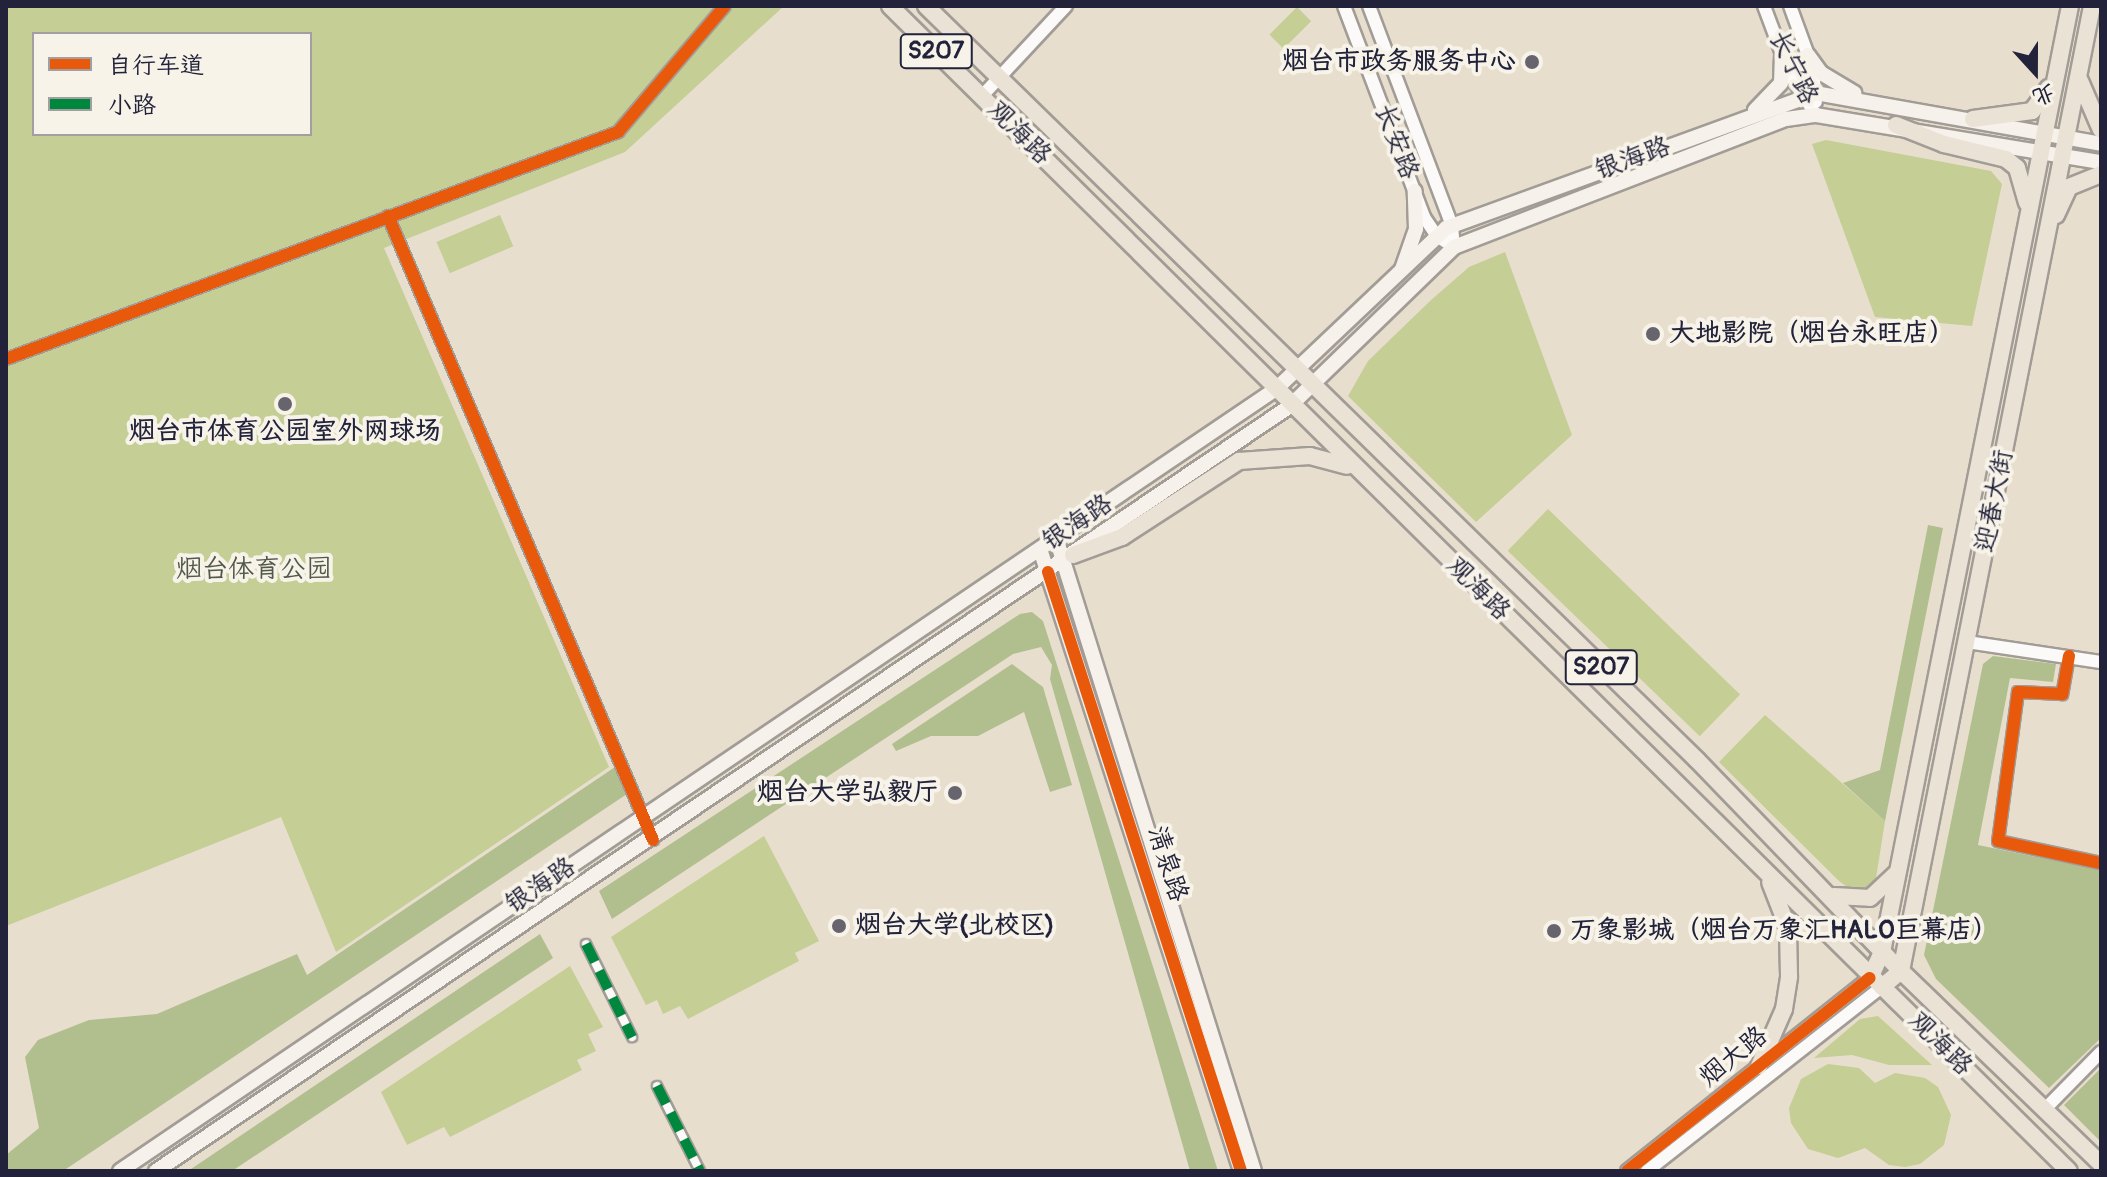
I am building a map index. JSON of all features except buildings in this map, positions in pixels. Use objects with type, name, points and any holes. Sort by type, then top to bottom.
[{"type":"main road","name":"观海路","points":[[890,6],[1290,406],[1365,476],[2069,1171]]},
{"type":"main road","name":"观海路","points":[[926,6],[1834,896],[1882,952],[2101,1164]]},
{"type":"main road","name":"迎春大街","points":[[1876,982],[2070,6]]},
{"type":"main road","name":"迎春大街","points":[[1901,971],[2092,6]]},
{"type":"main road","points":[[1745,117],[1777,89],[1782,53]]},
{"type":"main road","points":[[1808,55],[1821,73],[1869,100]]},
{"type":"main road","points":[[1973,119],[2032,111],[2055,76]]},
{"type":"main road","points":[[2079,76],[2101,130]]},
{"type":"main road","name":"银海路","points":[[120,1171],[1299,373],[1437,236],[1452,226],[1809,95],[1869,100],[2101,144]]},
{"type":"main road","name":"银海路","points":[[156,1171],[653,840],[1290,406],[1314,387],[1454,247],[1786,119],[1816,115],[1896,125],[2101,162]]},
{"type":"main road","points":[[1896,125],[1944,144],[2006,159],[2017,168],[2029,209]]},
{"type":"main road","points":[[2046,235],[2069,187],[2101,174]]},
{"type":"main road","points":[[1400,273],[1416,229],[1415,191]]},
{"type":"main road","points":[[1069,558],[1122,537],[1239,461],[1324,457],[1365,476]]},
{"type":"main road","name":"清泉路","points":[[1056,538],[1069,558],[1254,1171]]},
{"type":"main road","name":"清泉路","points":[[1040,549],[1241,1171]]},
{"type":"main road","points":[[1759,1066],[1784,1009],[1790,952],[1788,928],[1764,870]]},
{"type":"main road","points":[[1834,896],[1870,898],[1897,873]]},
{"type":"main road","points":[[1876,982],[1901,971]]},
{"type":"street","points":[[6,359],[618,132],[725,6]]},
{"type":"street","points":[[982,96],[1066,6]]},
{"type":"street","name":"长安路","points":[[1344,6],[1408,175],[1437,236]]},
{"type":"street","points":[[1369,6],[1452,226],[1454,247]]},
{"type":"street","name":"长宁路","points":[[1764,6],[1782,53],[1809,95],[1816,115]]},
{"type":"street","name":"长宁路","points":[[1790,6],[1808,55],[1809,95]]},
{"type":"street","points":[[1775,33],[1782,42],[1794,40],[1796,23]]},
{"type":"street","points":[[1408,175],[1429,167]]},
{"type":"street","points":[[388,216],[653,840]]},
{"type":"street","points":[[1437,236],[1454,247]]},
{"type":"street","points":[[1967,642],[2101,662]]},
{"type":"street","points":[[2069,656],[2062,694],[2018,692],[1998,841],[2101,863]]},
{"type":"street","points":[[586,944],[632,1037]]},
{"type":"street","name":"烟大路","points":[[1627,1171],[1759,1066],[1876,982]]},
{"type":"street","name":"烟大路","points":[[1647,1171],[1876,982]]},
{"type":"street","points":[[2045,1109],[2101,1052]]},
{"type":"street","points":[[657,1086],[700,1171]]},
{"type":"green space","name":"烟台体育公园","points":[[6,6],[784,6],[625,152],[384,248],[609,767],[336,952],[281,817],[6,926]]},
{"type":"green space","points":[[1297,7],[1311,21],[1284,49],[1269,35]]},
{"type":"green space","points":[[1826,140],[1991,171],[2002,184],[1972,326],[1875,317],[1812,144]]},
{"type":"green space","points":[[500,215],[513,246],[450,273],[436,242]]},
{"type":"green space","points":[[1505,252],[1572,435],[1476,522],[1348,396],[1368,361],[1430,301],[1469,267]]},
{"type":"green space","points":[[1548,509],[1740,694],[1700,736],[1508,551]]},
{"type":"green space","points":[[1928,525],[1943,528],[1885,821],[1843,783],[1880,770]]},
{"type":"green space","points":[[1032,612],[1043,621],[1218,1171],[1190,1171],[1050,679],[1052,665],[1041,647],[1013,654],[612,919],[599,891],[1020,614]]},
{"type":"green space","points":[[1993,656],[2056,664],[2053,682],[2010,678],[1978,845],[2101,870],[2101,1038],[2049,1088],[1936,979],[1924,955],[1983,664]]},
{"type":"green space","points":[[1012,664],[1043,687],[1072,785],[1050,792],[1024,712],[978,736],[931,736],[896,751],[892,744]]},
{"type":"green space","points":[[1765,715],[1885,821],[1876,878],[1868,887],[1850,889],[1839,881],[1719,762]]},
{"type":"green space","points":[[615,767],[627,794],[63,1171],[6,1171],[6,1155],[39,1128],[25,1057],[38,1040],[89,1020],[157,1014],[297,954],[307,975]]},
{"type":"green space","points":[[764,836],[819,941],[795,953],[799,961],[688,1019],[680,1006],[663,1014],[657,1000],[646,1005],[611,937]]},
{"type":"green space","points":[[540,934],[553,958],[232,1171],[188,1171]]},
{"type":"green space","points":[[570,966],[603,1027],[588,1034],[596,1051],[577,1060],[582,1070],[450,1137],[444,1127],[407,1145],[381,1092]]},
{"type":"green space","points":[[1878,1016],[1932,1065],[1889,1065],[1852,1055],[1814,1058],[1860,1019]]},
{"type":"green space","points":[[1828,1064],[1859,1068],[1875,1083],[1895,1073],[1925,1078],[1938,1087],[1951,1115],[1944,1145],[1920,1164],[1905,1167],[1889,1165],[1865,1148],[1838,1158],[1808,1149],[1791,1123],[1789,1108],[1801,1079]]},
{"type":"green space","points":[[2101,1068],[2101,1142],[2064,1105]]},
{"type":"marked path","points":[[586,944],[632,1037]]},
{"type":"marked path","points":[[657,1086],[700,1171]]},
{"type":"cycle path","points":[[6,359],[618,132],[725,6]]},
{"type":"cycle path","points":[[388,216],[653,840]]},
{"type":"cycle path","points":[[1048,572],[1241,1171]]},
{"type":"cycle path","points":[[2069,656],[2062,694],[2018,692],[1998,841],[2101,863]]},
{"type":"cycle path","points":[[1627,1171],[1870,978]]},
{"type":"place","name":"烟台市政务服务中心","points":[[1532,62]]},
{"type":"place","name":"大地影院（烟台永旺店）","points":[[1653,334]]},
{"type":"place","name":"烟台市体育公园室外网球场","points":[[285,404]]},
{"type":"place","name":"烟台大学弘毅厅","points":[[955,793]]},
{"type":"place","name":"烟台大学(北校区)","points":[[839,926]]},
{"type":"place","name":"万象影城（烟台万象汇HALO巨幕店）","points":[[1554,931]]}]
